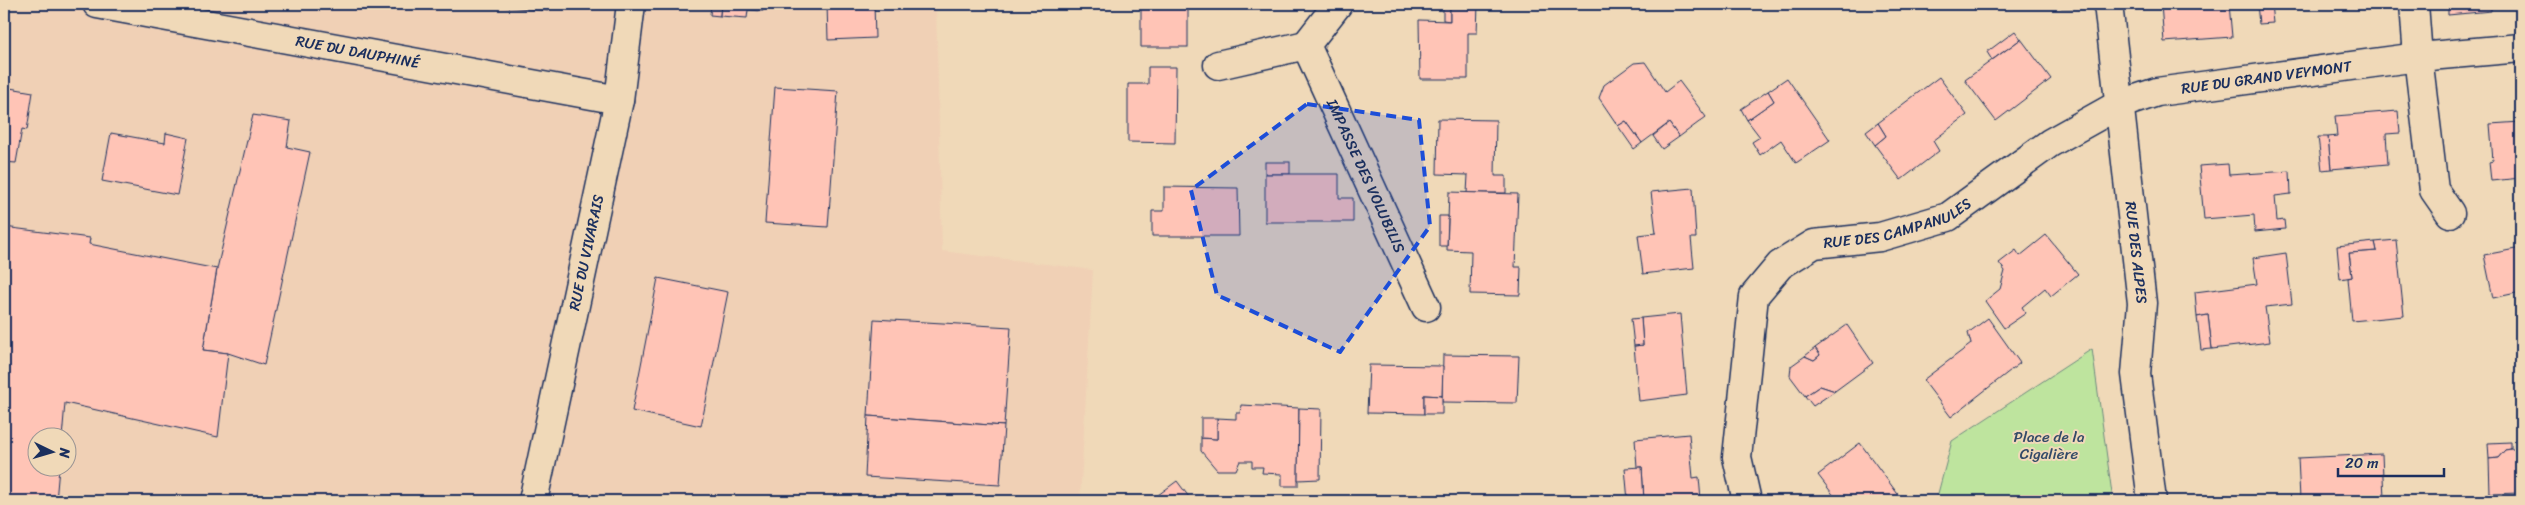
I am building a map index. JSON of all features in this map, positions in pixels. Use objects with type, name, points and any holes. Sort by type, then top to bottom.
[{"type":"street","name":"RUE DU DAUPHINÉ","points":[[97,4],[619,100]]},
{"type":"street","name":"RUE DU VIVARAIS","points":[[534,501],[619,100],[631,4]]},
{"type":"street","points":[[1218,65],[1306,45],[1338,4]]},
{"type":"street","name":"RUE DES ALPES","points":[[2108,4],[2142,303],[2136,374],[2152,501]]},
{"type":"street","points":[[2414,4],[2418,57],[2434,190],[2450,213]]},
{"type":"street","name":"IMPASSE DES VOLUBILIS","points":[[1306,45],[1426,307]]},
{"type":"street","name":"RUE DU GRAND VEYMONT","points":[[2118,105],[2158,92],[2418,57],[2521,48]]},
{"type":"street","name":"RUE DES CAMPANULES","points":[[1748,501],[1737,457],[1754,296],[1780,266],[1814,244],[1880,237],[1948,217],[2050,143],[2118,105]]},
{"type":"highlighted area","points":[[1307,104],[1419,120],[1430,226],[1340,352],[1217,295],[1191,190]]},
{"type":"shaded area","points":[[4,4],[936,4],[942,251],[1093,270],[1080,501],[4,501]]},
{"type":"green space","name":"Place de la Cigalière","points":[[2092,349],[2113,501],[1936,501],[1952,441]]},
{"type":"building","points":[[479,4],[549,4],[549,11]]},
{"type":"building","points":[[711,4],[721,4],[720,16],[710,15]]},
{"type":"building","points":[[721,4],[764,4],[763,11],[748,10],[747,18],[720,16]]},
{"type":"building","points":[[827,4],[874,4],[875,38],[828,40]]},
{"type":"building","points":[[1141,4],[1188,4],[1188,47],[1141,47]]},
{"type":"building","points":[[1443,4],[1450,4],[1450,21],[1443,20]]},
{"type":"building","points":[[1450,4],[1478,4],[1477,33],[1468,33],[1468,79],[1420,79],[1419,20],[1450,21]]},
{"type":"building","points":[[2054,4],[2086,4],[2087,8],[2054,7]]},
{"type":"building","points":[[2161,4],[2229,4],[2232,37],[2164,42]]},
{"type":"building","points":[[2257,4],[2271,4],[2273,23],[2259,24]]},
{"type":"building","points":[[2321,4],[2347,4],[2347,5],[2321,7]]},
{"type":"building","points":[[2448,4],[2491,4],[2491,11],[2448,15]]},
{"type":"building","points":[[2015,31],[2021,39],[1992,60],[1987,52]]},
{"type":"building","points":[[2021,39],[2051,79],[1996,121],[1965,80]]},
{"type":"building","points":[[1645,62],[1665,92],[1679,81],[1706,117],[1679,137],[1669,123],[1642,143],[1626,121],[1618,126],[1599,98],[1604,85],[1634,63]]},
{"type":"building","points":[[1148,67],[1176,67],[1175,143],[1128,142],[1128,84],[1148,84]]},
{"type":"building","points":[[1939,77],[1967,115],[1933,141],[1939,151],[1901,180],[1875,145],[1886,136],[1878,123]]},
{"type":"building","points":[[1787,78],[1830,140],[1796,163],[1781,140],[1760,155],[1752,142],[1760,137],[1747,120],[1774,101],[1768,91]]},
{"type":"building","points":[[4,87],[33,92],[27,130],[22,129],[16,163],[4,162]]},
{"type":"building","points":[[775,87],[838,91],[828,227],[765,223]]},
{"type":"building","points":[[1768,91],[1774,101],[1747,120],[1741,109]]},
{"type":"building","points":[[2398,111],[2400,133],[2386,134],[2388,164],[2331,169],[2328,137],[2337,136],[2335,116]]},
{"type":"building","points":[[253,115],[291,121],[287,147],[310,152],[264,365],[228,353],[203,350],[217,269]]},
{"type":"building","points":[[1438,119],[1496,120],[1495,176],[1506,176],[1506,193],[1467,193],[1468,175],[1437,174]]},
{"type":"building","points":[[1626,121],[1642,143],[1634,149],[1618,126]]},
{"type":"building","points":[[2521,122],[2521,178],[2491,181],[2489,162],[2493,161],[2490,124]]},
{"type":"building","points":[[1669,123],[1679,137],[1662,149],[1653,136]]},
{"type":"building","points":[[1878,123],[1886,136],[1875,145],[1866,132]]},
{"type":"building","points":[[111,133],[165,143],[166,133],[188,138],[177,195],[102,181]]},
{"type":"building","points":[[2318,137],[2328,137],[2331,169],[2322,170]]},
{"type":"building","points":[[1265,162],[1290,162],[1290,174],[1265,174]]},
{"type":"building","points":[[2228,164],[2229,175],[2290,171],[2291,194],[2275,196],[2277,221],[2284,220],[2285,229],[2255,232],[2254,215],[2204,219],[2199,166]]},
{"type":"building","points":[[1265,174],[1339,174],[1339,198],[1353,198],[1353,222],[1265,222]]},
{"type":"building","points":[[1164,187],[1238,188],[1239,236],[1152,236],[1152,211],[1164,211]]},
{"type":"building","points":[[1693,188],[1696,238],[1691,238],[1694,268],[1643,274],[1638,235],[1656,233],[1651,192]]},
{"type":"building","points":[[1449,192],[1518,194],[1515,267],[1521,267],[1520,295],[1470,294],[1471,251],[1447,250]]},
{"type":"building","points":[[1439,216],[1448,216],[1447,246],[1439,246]]},
{"type":"building","points":[[4,227],[90,238],[89,244],[217,269],[203,350],[228,353],[218,437],[65,403],[63,428],[28,428],[28,478],[58,478],[56,501],[4,501]]},
{"type":"building","points":[[2046,235],[2078,274],[2051,296],[2045,288],[2022,307],[2026,313],[2004,328],[1985,301],[2000,289],[2005,271],[1999,263],[2016,250],[2020,256]]},
{"type":"building","points":[[2396,240],[2404,316],[2352,321],[2348,278],[2352,277],[2349,253],[2377,251],[2375,242]]},
{"type":"building","points":[[2375,242],[2377,251],[2349,253],[2352,277],[2340,279],[2337,246]]},
{"type":"building","points":[[2521,248],[2521,292],[2493,298],[2484,255]]},
{"type":"building","points":[[2286,253],[2292,304],[2265,307],[2270,342],[2212,349],[2208,315],[2197,317],[2195,292],[2257,284],[2253,258]]},
{"type":"building","points":[[658,278],[728,292],[701,426],[632,411]]},
{"type":"building","points":[[1680,314],[1687,395],[1639,401],[1634,346],[1643,345],[1641,318]]},
{"type":"building","points":[[2208,315],[2212,349],[2201,350],[2197,317]]},
{"type":"building","points":[[1641,318],[1643,345],[1634,346],[1631,319]]},
{"type":"building","points":[[1988,318],[2020,363],[1951,417],[1923,380],[1971,344],[1968,333]]},
{"type":"building","points":[[874,319],[1011,327],[1004,426],[868,416]]},
{"type":"building","points":[[1847,325],[1873,363],[1835,391],[1820,386],[1805,396],[1790,376],[1791,366],[1805,356],[1814,360],[1820,355],[1815,348]]},
{"type":"building","points":[[1815,348],[1820,355],[1814,360],[1805,356]]},
{"type":"building","points":[[1443,355],[1519,356],[1517,403],[1442,402]]},
{"type":"building","points":[[1369,365],[1443,366],[1442,396],[1424,395],[1424,414],[1367,413]]},
{"type":"building","points":[[1820,386],[1835,391],[1813,406],[1805,396]]},
{"type":"building","points":[[1424,395],[1442,396],[1442,414],[1424,414]]},
{"type":"building","points":[[1241,405],[1299,408],[1298,486],[1282,486],[1282,474],[1262,473],[1263,467],[1252,467],[1252,461],[1240,461],[1236,470],[1217,470],[1201,451],[1201,438],[1217,439],[1217,418],[1236,419],[1236,413],[1240,413]]},
{"type":"building","points":[[1299,408],[1321,409],[1320,479],[1298,480]]},
{"type":"building","points":[[868,416],[1004,426],[1000,485],[865,477]]},
{"type":"building","points":[[1201,418],[1217,418],[1217,439],[1201,438]]},
{"type":"building","points":[[1689,434],[1693,478],[1699,477],[1701,500],[1644,501],[1642,467],[1637,467],[1635,439]]},
{"type":"building","points":[[2511,442],[2511,449],[2505,450],[2498,458],[2489,459],[2488,443]]},
{"type":"building","points":[[1860,443],[1903,501],[1838,501],[1818,475]]},
{"type":"building","points":[[2521,449],[2521,493],[2490,494],[2489,459],[2498,458],[2505,450]]},
{"type":"building","points":[[2382,454],[2384,499],[2329,501],[2329,498],[2300,499],[2298,458]]},
{"type":"building","points":[[1642,467],[1644,501],[1628,501],[1625,468]]},
{"type":"building","points":[[1177,481],[1192,501],[1150,501]]},
{"type":"building","points":[[2329,498],[2329,501],[2300,501],[2300,499]]}]
